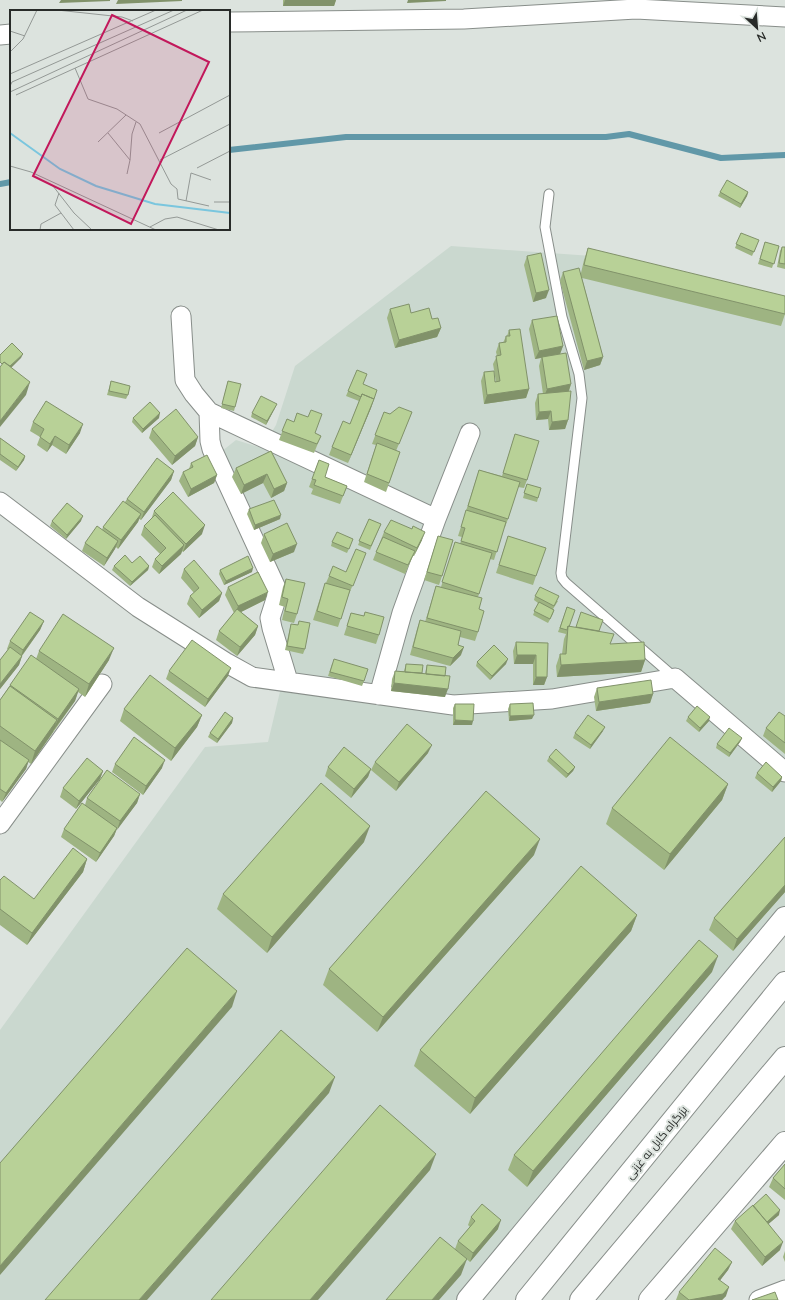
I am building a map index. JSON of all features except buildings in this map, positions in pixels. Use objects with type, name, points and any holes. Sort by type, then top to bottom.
[{"type":"main road","points":[[468,1300],[785,918]]},
{"type":"main road","name":"بزرگراه کابل به غزنی","points":[[527,1300],[785,983]]},
{"type":"main road","points":[[581,1300],[785,1058]]},
{"type":"main road","points":[[650,1300],[785,1143]]},
{"type":"street","points":[[616,0],[636,9]]},
{"type":"street","points":[[230,22],[464,19],[636,9],[785,17]]},
{"type":"street","points":[[0,35],[10,34]]},
{"type":"street","points":[[181,316],[185,380],[209,412],[436,520]]},
{"type":"street","points":[[209,412],[210,441],[212,449],[276,588],[277,596],[270,618],[288,681]]},
{"type":"street","points":[[379,695],[402,613],[470,433]]},
{"type":"street","points":[[3,511],[138,607],[225,662],[252,677],[454,704],[544,699],[675,678],[785,772]]},
{"type":"street","points":[[0,824],[102,684]]},
{"type":"street","points":[[760,1300],[785,1290]]},
{"type":"lane","points":[[549,194],[545,227],[562,317],[578,374],[582,398],[561,573],[562,578],[675,678]]},
{"type":"shaded area","points":[[451,246],[592,256],[785,304],[785,913],[460,1300],[0,1300],[0,1030],[205,747],[268,742],[283,679],[271,597],[207,463],[236,440],[262,448],[276,425],[295,366]]},
{"type":"waterway","points":[[230,150],[346,137],[606,137],[629,134],[721,158],[785,155]]},
{"type":"waterway","points":[[0,184],[10,182]]}]
